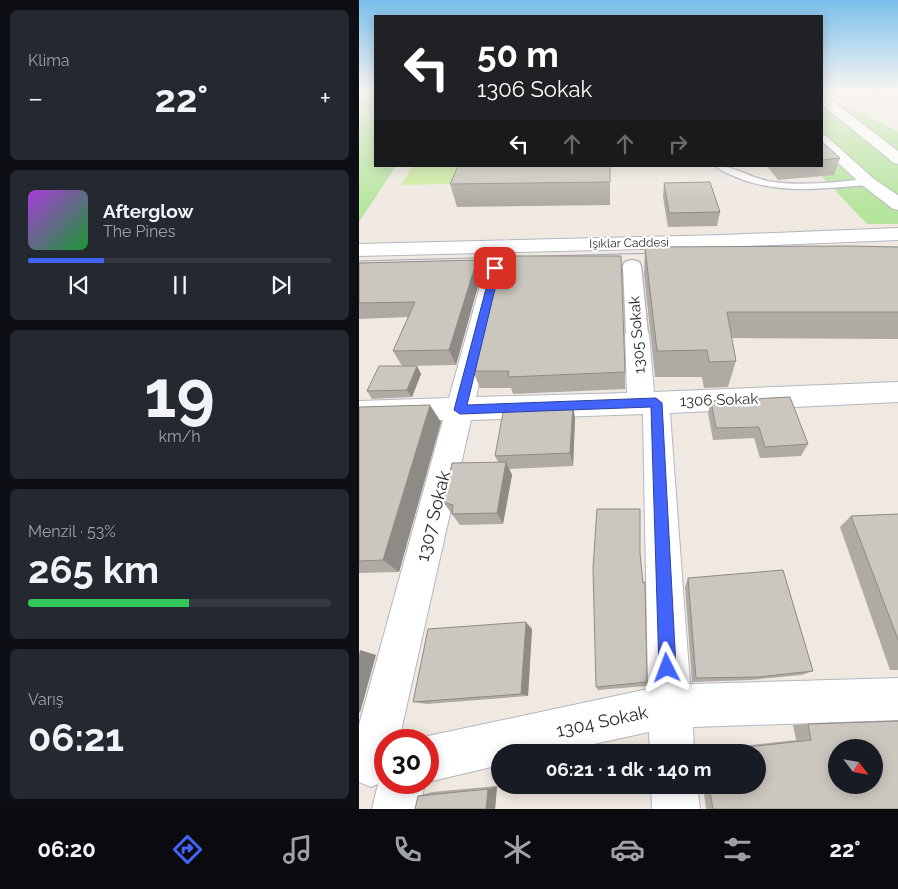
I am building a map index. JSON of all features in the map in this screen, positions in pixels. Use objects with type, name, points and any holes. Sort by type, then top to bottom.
[{"type":"street","points":[[859,129],[898,160]]},
{"type":"street","points":[[823,142],[868,182],[898,205]]},
{"type":"street","name":"Işıklar Caddesi","points":[[359,250],[713,241],[898,234]]},
{"type":"street","points":[[359,241],[399,248]]},
{"type":"street","name":"1305 Sokak","points":[[632,266],[637,334],[649,403],[671,744]]},
{"type":"street","name":"1307 Sokak","points":[[388,729],[460,410],[495,268]]},
{"type":"street","name":"1306 Sokak","points":[[359,412],[649,403],[898,392]]},
{"type":"street","name":"1304 Sokak","points":[[439,757],[669,706],[898,699]]},
{"type":"street","name":"1307 Sokak","points":[[390,794],[396,809]]},
{"type":"street","points":[[675,794],[676,809]]},
{"type":"lane","points":[[722,167],[751,180],[774,185],[800,186],[868,182]]},
{"type":"green space","points":[[359,129],[374,129],[374,167],[395,167],[359,222]]},
{"type":"green space","points":[[823,129],[892,129],[899,132],[898,224],[867,224],[813,167],[823,167]]},
{"type":"green space","points":[[412,167],[458,167],[449,184],[401,185]]},
{"type":"building","points":[[823,143],[840,158],[823,160]]},
{"type":"building","points":[[458,167],[610,167],[610,182],[450,184]]},
{"type":"building","points":[[710,182],[720,212],[669,213],[664,183]]},
{"type":"building","points":[[645,247],[899,247],[899,312],[727,312],[736,361],[709,362],[707,350],[657,351]]},
{"type":"building","points":[[501,256],[621,256],[625,372],[508,377],[509,371],[473,371]]},
{"type":"building","points":[[477,260],[449,350],[393,351],[415,302],[359,303],[359,263]]},
{"type":"building","points":[[379,366],[417,366],[407,390],[367,391]]},
{"type":"building","points":[[790,397],[808,444],[765,447],[759,427],[716,428],[711,401]]},
{"type":"building","points":[[573,404],[570,453],[495,456],[504,407]]},
{"type":"building","points":[[430,405],[383,560],[359,561],[359,407]]},
{"type":"building","points":[[506,462],[497,513],[452,514],[453,505],[443,502],[452,463]]},
{"type":"building","points":[[597,509],[640,509],[640,553],[643,583],[645,582],[647,682],[596,687],[593,568]]},
{"type":"building","points":[[899,514],[899,642],[851,516]]},
{"type":"building","points":[[783,570],[813,671],[758,677],[696,678],[688,578]]},
{"type":"building","points":[[526,622],[521,694],[413,702],[428,629]]},
{"type":"building","points":[[899,721],[899,809],[713,809],[710,794],[766,794],[766,745],[811,740],[808,724]]},
{"type":"building","points":[[488,789],[486,809],[415,809],[418,796]]},
{"type":"tram line","points":[[359,261],[659,253]]},
{"type":"route","points":[[495,268],[460,410],[656,403],[667,668]]}]
